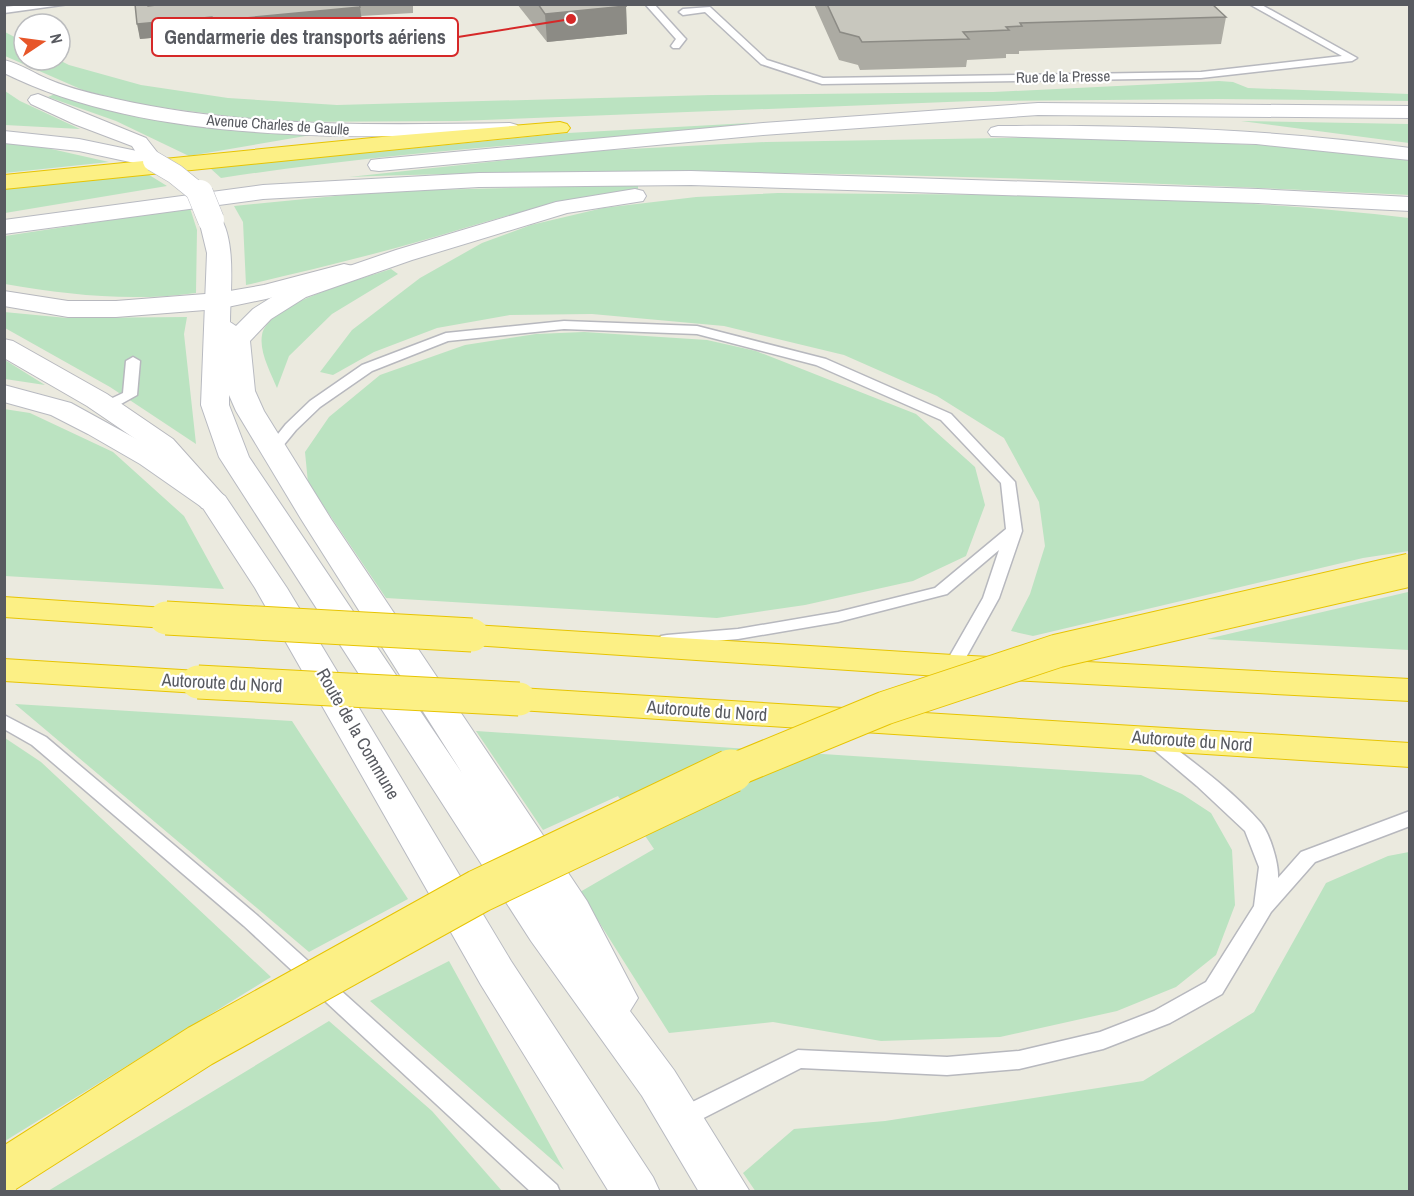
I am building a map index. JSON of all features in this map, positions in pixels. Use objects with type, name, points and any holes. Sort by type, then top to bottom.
[{"type":"highway","points":[[4,182],[392,142],[556,138]]},
{"type":"highway","points":[[4,1171],[200,1046],[458,902],[707,781],[885,708],[1057,651],[1410,570]]},
{"type":"highway","points":[[4,607],[953,666],[1410,690]]},
{"type":"highway","name":"Autoroute du Nord","points":[[4,670],[519,699],[1410,755]]},
{"type":"main road","name":"Avenue Charles de Gaulle","points":[[4,66],[56,90],[139,111],[253,126],[556,138]]},
{"type":"main road","points":[[4,83],[81,120],[139,142],[153,161]]},
{"type":"main road","points":[[4,218],[242,180],[556,138],[1038,109],[1410,112]]},
{"type":"main road","points":[[556,138],[1060,132],[1177,134],[1298,140],[1410,154]]},
{"type":"main road","points":[[4,137],[39,139],[101,148],[153,161],[200,193],[211,220],[219,253],[223,322],[215,405],[234,457],[546,930],[669,1101],[726,1191]]},
{"type":"main road","points":[[4,227],[263,192],[478,180],[691,178],[1258,196],[1410,204]]},
{"type":"main road","points":[[223,322],[266,292],[404,255],[564,207],[607,199],[693,191],[919,185]]},
{"type":"main road","points":[[1258,196],[1410,210]]},
{"type":"main road","points":[[4,298],[69,309],[116,309],[223,322],[262,314],[297,292],[404,255]]},
{"type":"main road","points":[[223,322],[241,391],[250,411],[316,519],[572,912],[669,1101]]},
{"type":"main road","name":"Route de la Commune","points":[[4,347],[107,406],[163,446],[214,502],[271,588],[496,973],[636,1191]]},
{"type":"main road","points":[[4,393],[61,409],[99,428],[150,458],[214,502]]},
{"type":"lane","points":[[4,10],[65,4]]},
{"type":"lane","points":[[649,4],[681,39],[676,46]]},
{"type":"lane","name":"Rue de la Presse","points":[[683,12],[707,9],[764,62],[822,81],[1201,75],[1352,58],[1253,4]]},
{"type":"lane","points":[[273,449],[291,427],[315,404],[367,368],[446,337],[564,325],[697,330],[821,362],[946,417],[1008,482],[1014,531],[991,598],[953,666]]},
{"type":"lane","points":[[107,406],[130,395],[133,361]]},
{"type":"lane","points":[[624,644],[750,632],[838,617],[941,591],[1014,531]]},
{"type":"lane","points":[[4,721],[39,741],[251,921],[548,1191]]},
{"type":"lane","points":[[1152,739],[1204,781],[1254,828],[1269,867],[1264,907]]},
{"type":"lane","points":[[669,1101],[798,1059],[947,1066],[1019,1060],[1103,1041],[1162,1017],[1214,988],[1264,907],[1308,856],[1410,818]]},
{"type":"green space","points":[[5,32],[12,36],[12,59],[5,56]]},
{"type":"green space","points":[[72,66],[141,85],[228,98],[337,105],[711,95],[993,92],[1219,81],[1233,82],[1248,88],[1409,94],[1410,101],[1217,99],[973,101],[457,121],[272,122],[144,105],[85,91],[42,72],[72,72]]},
{"type":"green space","points":[[5,91],[20,101],[80,129],[5,125]]},
{"type":"green space","points":[[55,94],[131,115],[189,123],[323,133],[189,156],[116,121],[48,97]]},
{"type":"green space","points":[[1241,121],[1409,124],[1409,143]]},
{"type":"green space","points":[[749,123],[754,127],[420,153],[221,178],[210,168],[568,133]]},
{"type":"green space","points":[[1059,137],[1313,147],[1409,159],[1410,195],[1012,178],[746,172],[481,173],[349,177],[592,151],[766,142]]},
{"type":"green space","points":[[5,143],[47,148],[109,162],[5,173]]},
{"type":"green space","points":[[146,173],[167,186],[5,213],[5,188]]},
{"type":"green space","points":[[638,185],[638,189],[583,197],[380,252],[246,285],[243,222],[234,206],[387,191]]},
{"type":"green space","points":[[778,193],[1015,195],[1173,200],[1331,210],[1409,218],[1409,551],[1363,558],[1033,636],[1011,631],[1030,594],[1045,546],[1039,502],[1004,438],[937,396],[844,355],[724,326],[592,314],[510,315],[437,328],[374,352],[333,375],[320,372],[352,330],[420,278],[482,243],[531,225],[603,208],[696,197]]},
{"type":"green space","points":[[190,208],[197,230],[196,293],[148,297],[100,296],[5,284],[5,236]]},
{"type":"green space","points":[[391,269],[398,274],[332,314],[289,356],[277,388],[262,348],[262,335],[268,323],[280,313],[318,294]]},
{"type":"green space","points":[[4,312],[67,318],[187,317],[184,334],[196,444],[110,387],[5,328]]},
{"type":"green space","points":[[584,332],[707,340],[756,351],[916,414],[975,467],[985,505],[966,556],[913,581],[805,605],[717,618],[386,598],[308,483],[305,452],[329,417],[380,375],[465,345],[536,334]]},
{"type":"green space","points":[[5,360],[45,385],[5,379]]},
{"type":"green space","points":[[4,409],[30,413],[113,452],[184,516],[224,589],[5,576]]},
{"type":"green space","points":[[1408,592],[1409,650],[1207,639]]},
{"type":"green space","points":[[15,704],[292,721],[408,899],[309,952]]},
{"type":"green space","points":[[476,731],[1141,775],[1182,794],[1211,813],[1232,850],[1235,905],[1216,955],[1176,987],[1117,1011],[1000,1037],[881,1041],[773,1022],[669,1033],[580,892],[654,849],[618,796],[543,830]]},
{"type":"green space","points":[[5,738],[41,762],[271,977],[5,1141]]},
{"type":"green space","points":[[1409,852],[1409,1191],[756,1192],[743,1173],[794,1129],[885,1121],[1143,1081],[1254,1012],[1326,883],[1388,856]]},
{"type":"green space","points":[[449,961],[564,1170],[370,1001]]},
{"type":"green space","points":[[329,1021],[432,1111],[502,1191],[48,1191]]},
{"type":"building","points":[[135,4],[148,6],[165,4],[359,4],[360,7],[213,21],[212,17],[137,24]]},
{"type":"building","points":[[538,4],[625,4],[626,6],[545,14]]},
{"type":"building","points":[[827,4],[1212,4],[1226,17],[1020,23],[1022,26],[1006,27],[1009,30],[963,32],[969,39],[862,42],[859,37],[840,32]]},
{"type":"place","name":"Gendarmerie des transports aériens","points":[[571,19]]}]
